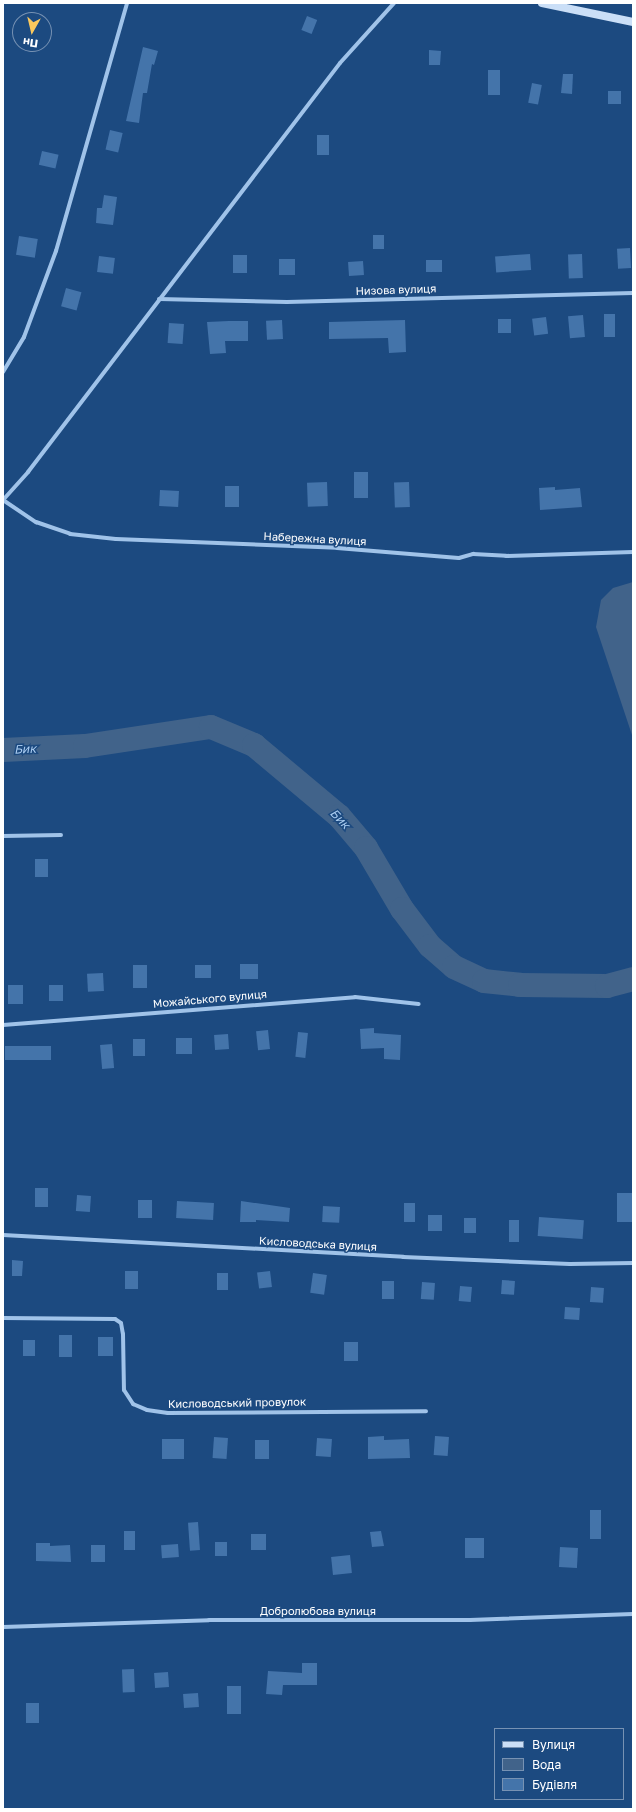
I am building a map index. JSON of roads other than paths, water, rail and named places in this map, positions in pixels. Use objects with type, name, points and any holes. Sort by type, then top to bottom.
[{"type":"main road","points":[[542,3],[633,22]]},
{"type":"street","points":[[3,372],[24,337],[56,251],[127,3]]},
{"type":"street","points":[[3,500],[28,472],[340,63],[394,3]]},
{"type":"street","name":"Низова вулиця","points":[[159,299],[287,302],[633,293]]},
{"type":"street","name":"Набережна вулиця","points":[[3,500],[36,522],[70,534],[116,539],[337,548],[460,558],[473,554],[506,556],[633,552]]},
{"type":"street","points":[[3,836],[62,835]]},
{"type":"street","name":"Можайського вулиця","points":[[3,1024],[355,997],[419,1004]]},
{"type":"street","name":"Кисловодська вулиця","points":[[3,1235],[432,1258],[570,1264],[633,1263]]},
{"type":"street","name":"Кисловодський провулок","points":[[3,1318],[115,1318],[121,1323],[123,1334],[124,1390],[133,1404],[147,1410],[168,1413],[426,1412]]},
{"type":"street","name":"Добролюбова вулиця","points":[[3,1627],[209,1620],[470,1620],[633,1614]]},
{"type":"water","points":[[633,582],[633,738],[596,627],[601,600],[613,588]]},
{"type":"waterway","name":"Бик","points":[[3,750],[85,746],[211,727],[254,745],[339,816],[366,848],[402,909],[430,946],[454,967],[484,981],[520,985],[607,986],[633,979]]}]
